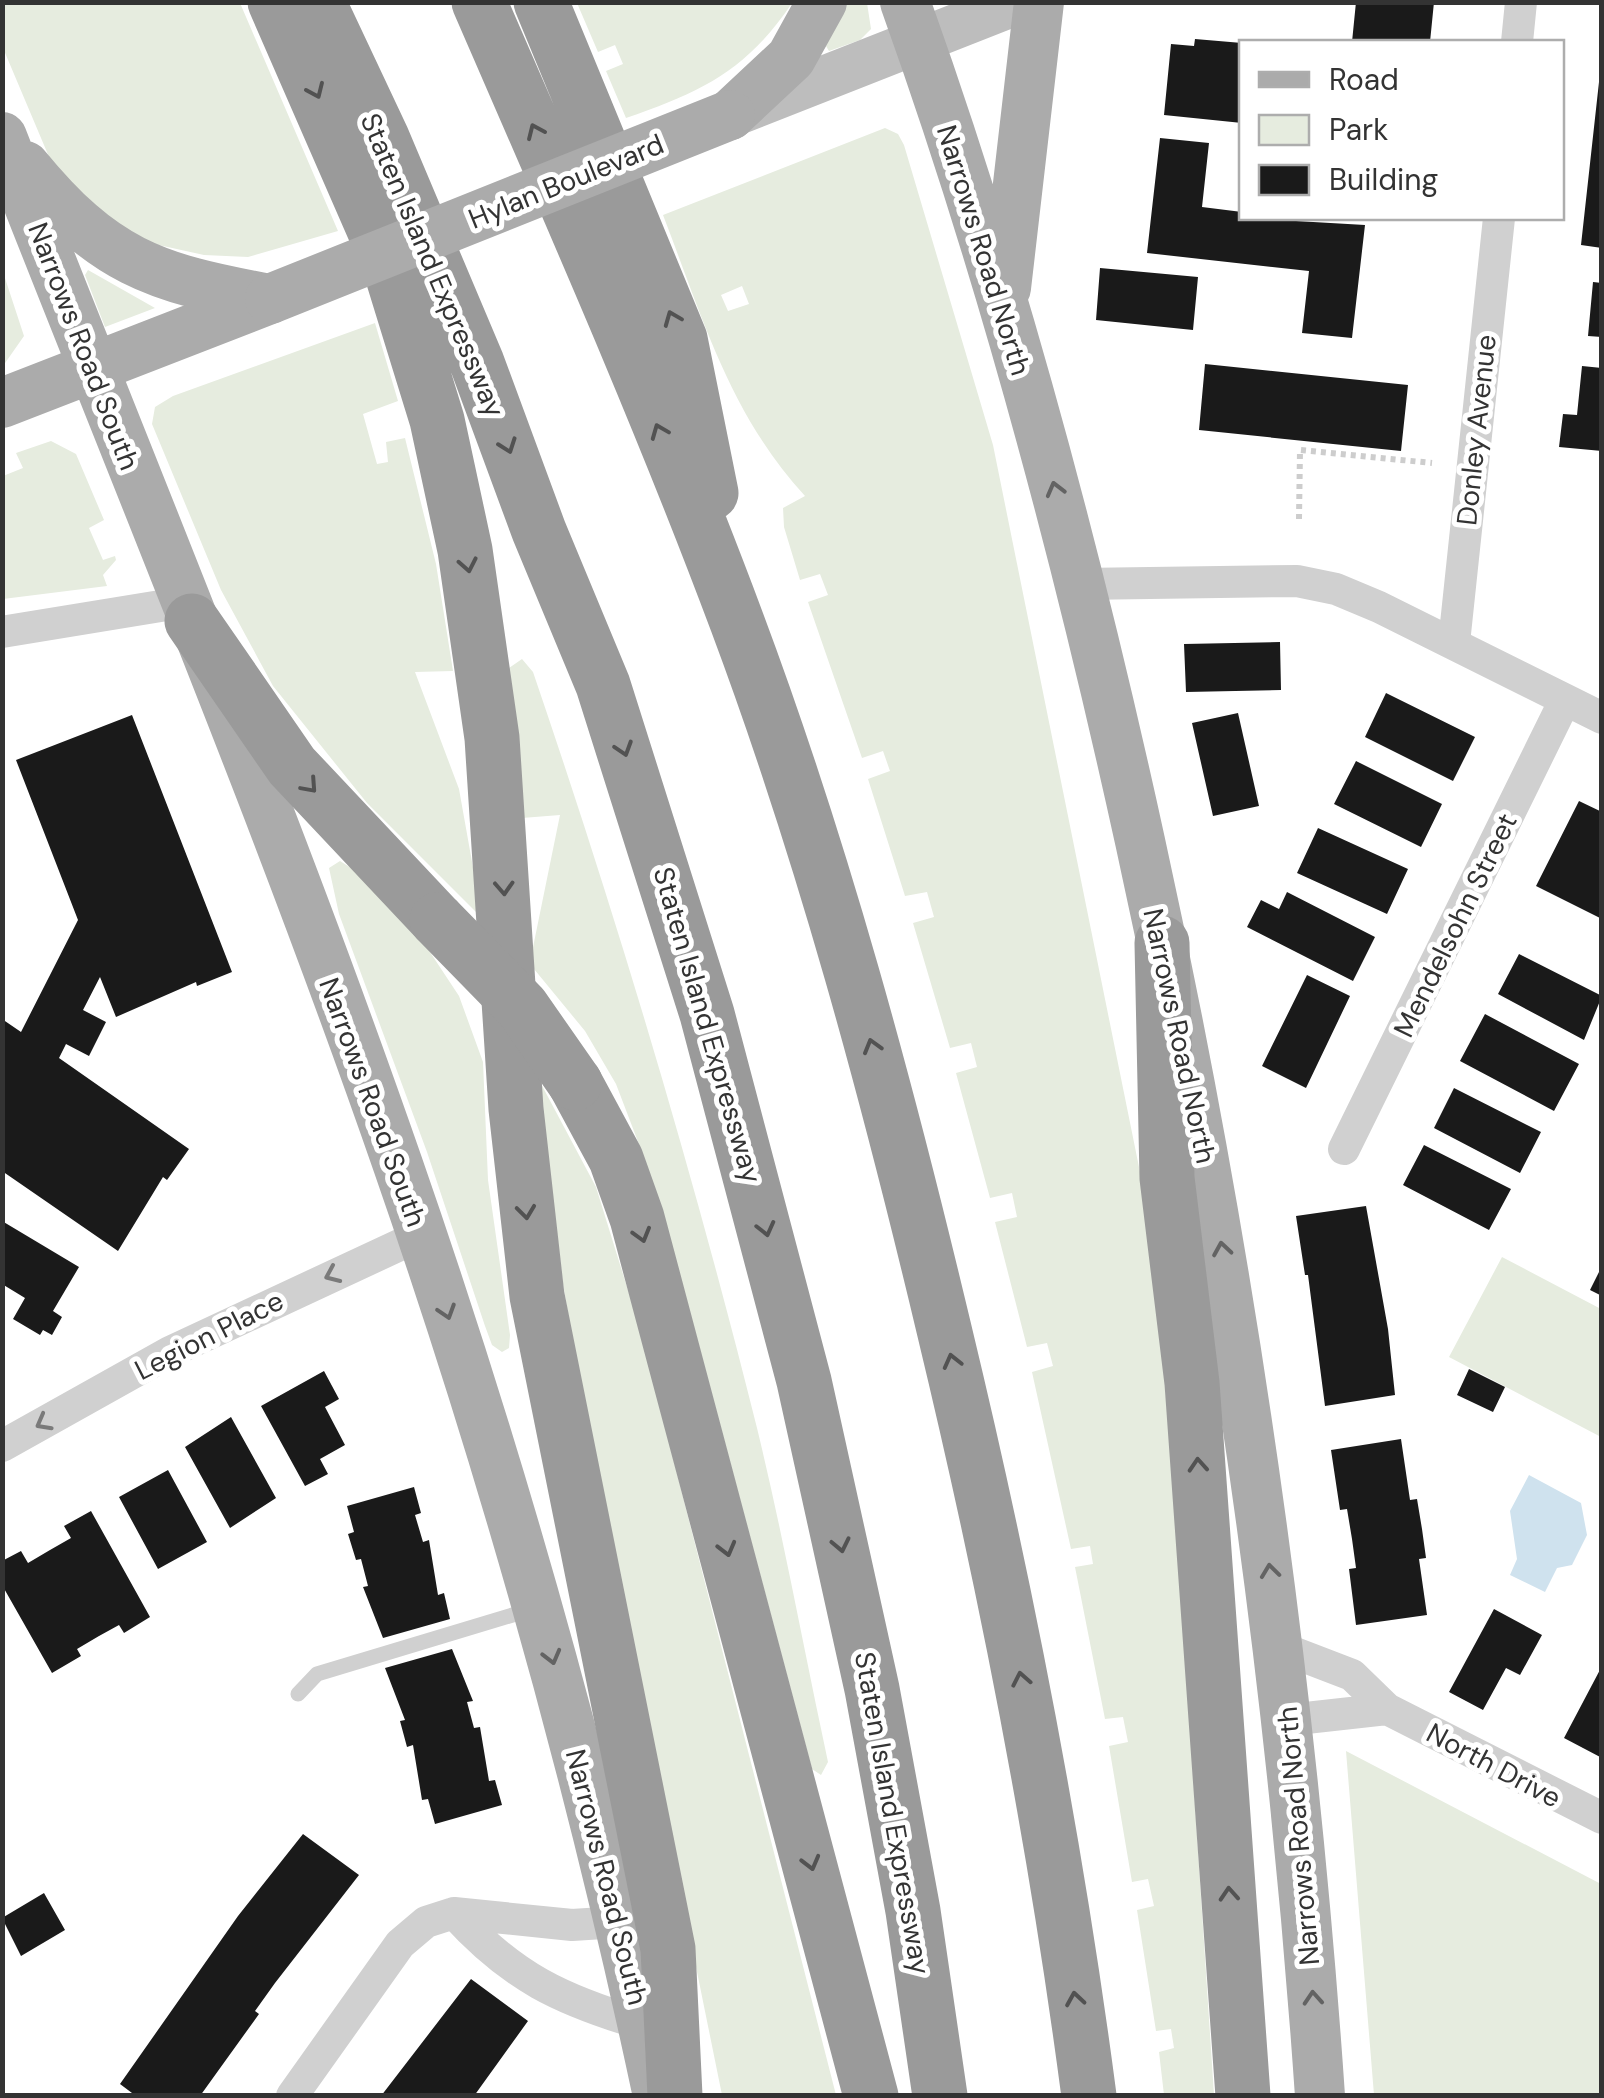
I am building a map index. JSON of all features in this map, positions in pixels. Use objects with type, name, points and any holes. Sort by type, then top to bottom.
[{"type":"highway","points":[[274,2],[388,261],[437,420],[465,550],[490,721],[516,1109],[535,1280],[561,1430],[668,1949],[675,2096]]},
{"type":"highway","name":"Staten Island Expressway","points":[[318,2],[382,138],[477,363],[539,532],[604,685],[707,1014],[794,1343],[872,1689],[914,1911],[940,2096]]},
{"type":"highway","points":[[479,2],[736,618],[868,1030],[963,1405],[1034,1752],[1089,2096]]},
{"type":"highway","points":[[541,2],[680,339],[736,618]]},
{"type":"highway","points":[[188,612],[292,766],[522,1008],[575,1083],[616,1159],[638,1218],[871,2096]]},
{"type":"highway","points":[[1162,943],[1167,1178],[1192,1383],[1243,2096]]},
{"type":"main road","points":[[730,115],[792,58],[822,2]]},
{"type":"main road","name":"Hylan Boulevard","points":[[2,403],[730,115],[912,22],[1018,2]]},
{"type":"main road","points":[[1004,313],[1039,2]]},
{"type":"main road","name":"Narrows Road North","points":[[912,22],[1004,313],[1080,584],[1162,943],[1220,1233],[1280,1646],[1320,2096]]},
{"type":"main road","points":[[3,138],[82,228],[121,256],[182,282],[270,299]]},
{"type":"main road","name":"Narrows Road South","points":[[3,138],[354,1043],[421,1235],[538,1608],[620,1922],[658,2096]]},
{"type":"street","points":[[1517,40],[1522,2]]},
{"type":"street","name":"Donley Avenue","points":[[1454,643],[1499,220]]},
{"type":"street","points":[[1080,584],[1297,581],[1380,606],[1602,718]]},
{"type":"street","points":[[2,632],[188,612]]},
{"type":"street","name":"Mendelsohn Street","points":[[1344,1149],[1565,700]]},
{"type":"street","name":"Legion Place","points":[[2,1446],[170,1352],[421,1235]]},
{"type":"street","name":"North Drive","points":[[1280,1646],[1352,1675],[1387,1709],[1602,1818]]},
{"type":"street","points":[[1288,1720],[1387,1709]]},
{"type":"street","points":[[292,2096],[400,1944],[426,1922],[454,1913],[572,1925],[620,1922]]},
{"type":"street","points":[[454,1913],[494,1952],[545,1988],[573,2004],[642,2024]]},
{"type":"lane","points":[[298,1694],[316,1674],[538,1608]]},
{"type":"path","points":[[1299,519],[1300,450],[1432,463]]},
{"type":"green space","points":[[3,3],[240,3],[338,231],[248,257],[204,255],[154,244],[114,223],[52,164],[3,48]]},
{"type":"green space","points":[[577,3],[792,3],[758,46],[721,76],[626,118],[606,71],[623,64],[615,45],[598,52]]},
{"type":"green space","points":[[844,3],[867,3],[871,29],[860,40],[829,51],[826,46]]},
{"type":"green space","points":[[885,128],[898,134],[993,445],[1142,1182],[1159,1307],[1214,2095],[1164,2095],[1159,2052],[1174,2048],[1171,2029],[1156,2031],[1137,1910],[1154,1906],[1148,1879],[1132,1882],[1109,1746],[1128,1742],[1123,1717],[1105,1719],[1075,1567],[1093,1564],[1090,1546],[1071,1549],[1032,1372],[1053,1366],[1047,1343],[1027,1347],[995,1222],[1017,1217],[1012,1193],[990,1198],[956,1073],[977,1067],[971,1043],[950,1048],[913,923],[934,917],[927,892],[905,896],[868,779],[890,771],[883,751],[862,758],[808,602],[828,595],[820,574],[800,580],[784,527],[783,508],[805,496],[779,465],[737,398],[705,327],[663,215]],"holes":[[[742,286],[749,304],[728,311],[721,295]]]},
{"type":"green space","points":[[88,270],[155,308],[105,327],[85,275]]},
{"type":"green space","points":[[3,272],[24,336],[2,366]]},
{"type":"green space","points":[[375,323],[398,401],[363,414],[377,464],[388,462],[386,442],[405,438],[436,564],[453,671],[415,672],[459,789],[482,918],[367,803],[273,686],[221,590],[152,424],[155,407],[173,396]]},
{"type":"green space","points":[[51,441],[76,454],[104,520],[89,528],[103,560],[115,556],[116,560],[103,575],[107,586],[3,599],[3,476],[23,468],[16,453]]},
{"type":"green space","points":[[522,659],[533,672],[595,859],[707,1237],[785,1553],[828,1762],[821,1775],[812,1769],[683,1286],[645,1160],[616,1084],[585,1031],[534,969],[531,957],[560,815],[522,818],[509,668]]},
{"type":"green space","points":[[340,861],[359,873],[422,940],[459,996],[483,1062],[488,1180],[510,1335],[509,1348],[502,1352],[492,1345],[427,1152],[339,914],[329,868]]},
{"type":"green space","points":[[539,1080],[596,1187],[640,1329],[836,2095],[722,2095],[594,1464],[563,1284]]},
{"type":"green space","points":[[1502,1257],[1601,1309],[1601,1437],[1449,1357]]},
{"type":"green space","points":[[1346,1751],[1601,1884],[1601,2095],[1374,2095]]},
{"type":"water","points":[[1529,1475],[1581,1503],[1587,1535],[1572,1565],[1557,1568],[1545,1592],[1510,1575],[1517,1559],[1510,1511]]},
{"type":"building","points":[[1356,2],[1434,2],[1430,40],[1352,40]]},
{"type":"building","points":[[1195,39],[1239,43],[1239,123],[1164,115],[1171,44],[1194,46]]},
{"type":"building","points":[[1602,82],[1602,248],[1581,245]]},
{"type":"building","points":[[1160,138],[1209,143],[1202,207],[1239,212],[1239,220],[1365,225],[1352,338],[1302,333],[1309,271],[1147,253]]},
{"type":"building","points":[[1100,268],[1198,277],[1193,330],[1096,320]]},
{"type":"building","points":[[1593,282],[1602,283],[1602,337],[1588,336]]},
{"type":"building","points":[[1205,364],[1408,385],[1401,451],[1199,430]]},
{"type":"building","points":[[1582,366],[1602,368],[1602,451],[1559,447],[1563,414],[1577,415]]},
{"type":"building","points":[[1280,642],[1281,690],[1186,692],[1184,644]]},
{"type":"building","points":[[1386,693],[1475,737],[1453,781],[1365,737]]},
{"type":"building","points":[[1238,713],[1259,806],[1213,816],[1192,723]]},
{"type":"building","points":[[132,715],[232,972],[197,986],[196,982],[116,1017],[100,977],[83,1010],[106,1022],[89,1056],[66,1044],[59,1058],[189,1149],[167,1180],[163,1177],[118,1251],[2,1171],[2,1019],[21,1032],[78,920],[16,760]]},
{"type":"building","points":[[1356,761],[1442,804],[1421,847],[1334,804]]},
{"type":"building","points":[[1579,801],[1602,812],[1602,919],[1536,886]]},
{"type":"building","points":[[1318,828],[1408,869],[1387,914],[1297,873]]},
{"type":"building","points":[[1287,892],[1375,937],[1353,981],[1247,927],[1261,900],[1279,909]]},
{"type":"building","points":[[1519,954],[1602,996],[1584,1040],[1498,994]]},
{"type":"building","points":[[1307,975],[1350,996],[1306,1088],[1262,1066]]},
{"type":"building","points":[[1485,1014],[1579,1064],[1554,1111],[1460,1061]]},
{"type":"building","points":[[1454,1088],[1541,1132],[1520,1173],[1434,1128]]},
{"type":"building","points":[[1424,1145],[1511,1189],[1489,1230],[1403,1185]]},
{"type":"building","points":[[1366,1206],[1388,1329],[1395,1395],[1325,1406],[1296,1216]]},
{"type":"building","points":[[2,1221],[79,1267],[53,1311],[62,1317],[52,1335],[43,1330],[40,1335],[13,1319],[25,1298],[2,1284]]},
{"type":"building","points":[[1602,1266],[1602,1296],[1590,1290]]},
{"type":"building","points":[[1469,1369],[1505,1387],[1493,1412],[1457,1395]]},
{"type":"building","points":[[324,1371],[339,1399],[325,1407],[345,1445],[320,1459],[328,1474],[305,1486],[261,1406]]},
{"type":"building","points":[[231,1417],[276,1498],[230,1528],[185,1447]]},
{"type":"building","points":[[1401,1439],[1410,1500],[1417,1499],[1422,1529],[1426,1558],[1419,1559],[1427,1615],[1356,1625],[1349,1569],[1356,1568],[1352,1539],[1347,1509],[1340,1510],[1331,1450]]},
{"type":"building","points":[[168,1470],[207,1542],[158,1569],[119,1497]]},
{"type":"building","points":[[414,1487],[421,1513],[415,1515],[423,1542],[429,1540],[438,1595],[444,1593],[450,1619],[383,1638],[363,1587],[368,1586],[361,1559],[356,1560],[348,1534],[354,1532],[347,1506]]},
{"type":"building","points":[[91,1511],[150,1617],[124,1633],[119,1625],[99,1636],[77,1649],[81,1656],[52,1673],[2,1585],[2,1561],[21,1551],[28,1563],[71,1538],[64,1526]]},
{"type":"building","points":[[1494,1609],[1542,1635],[1520,1675],[1506,1668],[1483,1710],[1449,1692]]},
{"type":"building","points":[[452,1649],[473,1701],[467,1702],[474,1728],[480,1727],[489,1781],[495,1780],[502,1805],[435,1824],[428,1799],[422,1800],[413,1745],[407,1747],[400,1721],[405,1720],[385,1668]]},
{"type":"building","points":[[1602,1666],[1602,1758],[1564,1738]]},
{"type":"building","points":[[303,1834],[359,1875],[275,1983],[255,2011],[259,2014],[200,2096],[136,2096],[120,2084],[238,1916]]},
{"type":"building","points":[[44,1893],[65,1930],[21,1956],[2,1918]]},
{"type":"building","points":[[471,1979],[528,2021],[474,2096],[381,2096]]}]
